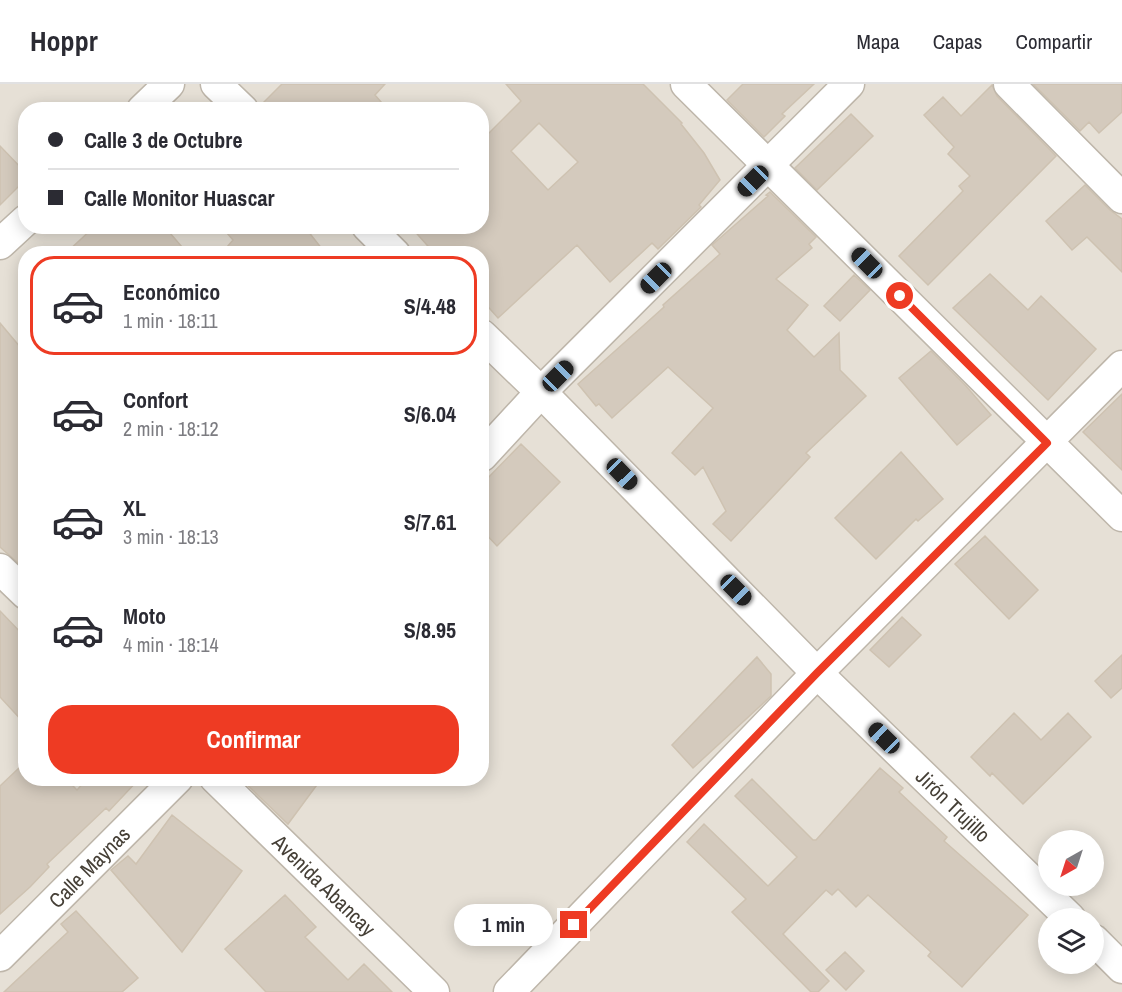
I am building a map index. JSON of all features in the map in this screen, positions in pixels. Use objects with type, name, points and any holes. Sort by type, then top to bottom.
[{"type":"street","points":[[150,102],[169,84]]},
{"type":"street","points":[[216,84],[235,102]]},
{"type":"street","points":[[686,84],[1122,516]]},
{"type":"street","points":[[489,448],[541,392],[849,84]]},
{"type":"street","points":[[1009,84],[1122,198]]},
{"type":"street","points":[[0,244],[18,227]]},
{"type":"street","points":[[375,234],[387,246]]},
{"type":"street","name":"Jirón Trujillo","points":[[489,342],[817,673],[1060,908]]},
{"type":"street","points":[[509,992],[817,673],[1122,366]]},
{"type":"street","points":[[0,569],[18,586]]},
{"type":"street","name":"Calle Maynas","points":[[0,956],[170,786]]},
{"type":"street","name":"Avenida Abancay","points":[[223,786],[434,992]]},
{"type":"street","points":[[1104,950],[1122,968]]},
{"type":"shaded area","points":[[0,84],[1122,84],[1122,992],[0,992]]},
{"type":"building","points":[[282,84],[385,84],[375,95],[381,102],[264,102]]},
{"type":"building","points":[[506,84],[643,84],[682,123],[720,180],[699,205],[701,207],[658,249],[652,243],[610,282],[577,245],[498,318],[489,308],[489,246],[428,246],[417,234],[489,234],[489,133],[521,101]],"holes":[[[539,123],[578,162],[548,190],[511,151]]]},
{"type":"building","points":[[743,84],[814,84],[782,114],[785,116],[764,137],[727,100]]},
{"type":"building","points":[[1033,84],[1122,84],[1122,112],[1099,133],[1089,122],[1080,131]]},
{"type":"building","points":[[992,85],[997,96],[1056,156],[928,285],[899,256],[963,191],[959,186],[970,176],[948,154],[954,147],[924,115],[943,97],[961,116]]},
{"type":"building","points":[[851,114],[873,136],[817,190],[795,168]]},
{"type":"building","points":[[0,146],[18,165],[18,187],[0,205]]},
{"type":"building","points":[[1085,185],[1122,219],[1122,272],[1087,237],[1072,250],[1046,221]]},
{"type":"building","points":[[770,192],[816,237],[809,244],[812,248],[776,279],[808,305],[787,330],[814,357],[839,333],[840,370],[866,396],[806,453],[810,457],[731,541],[713,524],[726,511],[703,467],[695,475],[672,453],[713,408],[668,367],[612,418],[599,404],[596,406],[578,384],[720,254],[712,245]]},
{"type":"building","points":[[86,234],[171,234],[181,246],[74,246]]},
{"type":"building","points":[[228,234],[310,234],[320,246],[228,246],[233,240]]},
{"type":"building","points":[[990,274],[1028,310],[1041,296],[1096,349],[1048,400],[953,308]]},
{"type":"building","points":[[854,275],[870,290],[840,321],[824,306]]},
{"type":"building","points":[[0,323],[18,344],[18,563],[0,547]]},
{"type":"building","points":[[931,351],[991,415],[957,445],[899,378]]},
{"type":"building","points":[[1122,394],[1122,470],[1083,432]]},
{"type":"building","points":[[521,444],[560,482],[497,546],[489,537],[489,477]]},
{"type":"building","points":[[901,452],[943,499],[918,521],[916,519],[876,559],[835,518]]},
{"type":"building","points":[[985,536],[1038,590],[1009,619],[955,564]]},
{"type":"building","points":[[0,611],[18,630],[18,716],[0,697]]},
{"type":"building","points":[[902,617],[921,635],[889,667],[870,650]]},
{"type":"building","points":[[1122,655],[1122,688],[1111,698],[1095,681]]},
{"type":"building","points":[[757,657],[771,674],[771,696],[693,768],[672,745]]},
{"type":"building","points":[[1014,713],[1041,740],[1068,713],[1091,737],[1023,804],[992,773],[990,776],[971,757]]},
{"type":"building","points":[[880,768],[903,788],[899,792],[947,837],[944,841],[1028,915],[962,987],[928,956],[931,952],[868,895],[856,907],[838,889],[832,895],[826,890],[783,934],[829,981],[818,992],[811,992],[732,912],[746,899],[687,842],[704,824],[768,886],[797,857],[735,796],[752,779],[813,840],[816,840]]},
{"type":"building","points":[[18,769],[18,786],[73,786],[77,790],[81,786],[132,786],[109,811],[106,808],[47,864],[49,867],[0,914],[0,786]]},
{"type":"building","points":[[248,786],[316,786],[288,824]]},
{"type":"building","points":[[172,815],[242,871],[182,952],[111,870],[128,856],[136,864]]},
{"type":"building","points":[[285,895],[316,927],[305,937],[348,980],[364,964],[392,992],[266,992],[225,949]]},
{"type":"building","points":[[76,911],[138,978],[122,992],[4,992],[68,932],[61,924]]},
{"type":"building","points":[[845,952],[864,971],[846,990],[826,970]]},
{"type":"route","points":[[574,925],[817,673],[1047,443],[900,296]]}]
